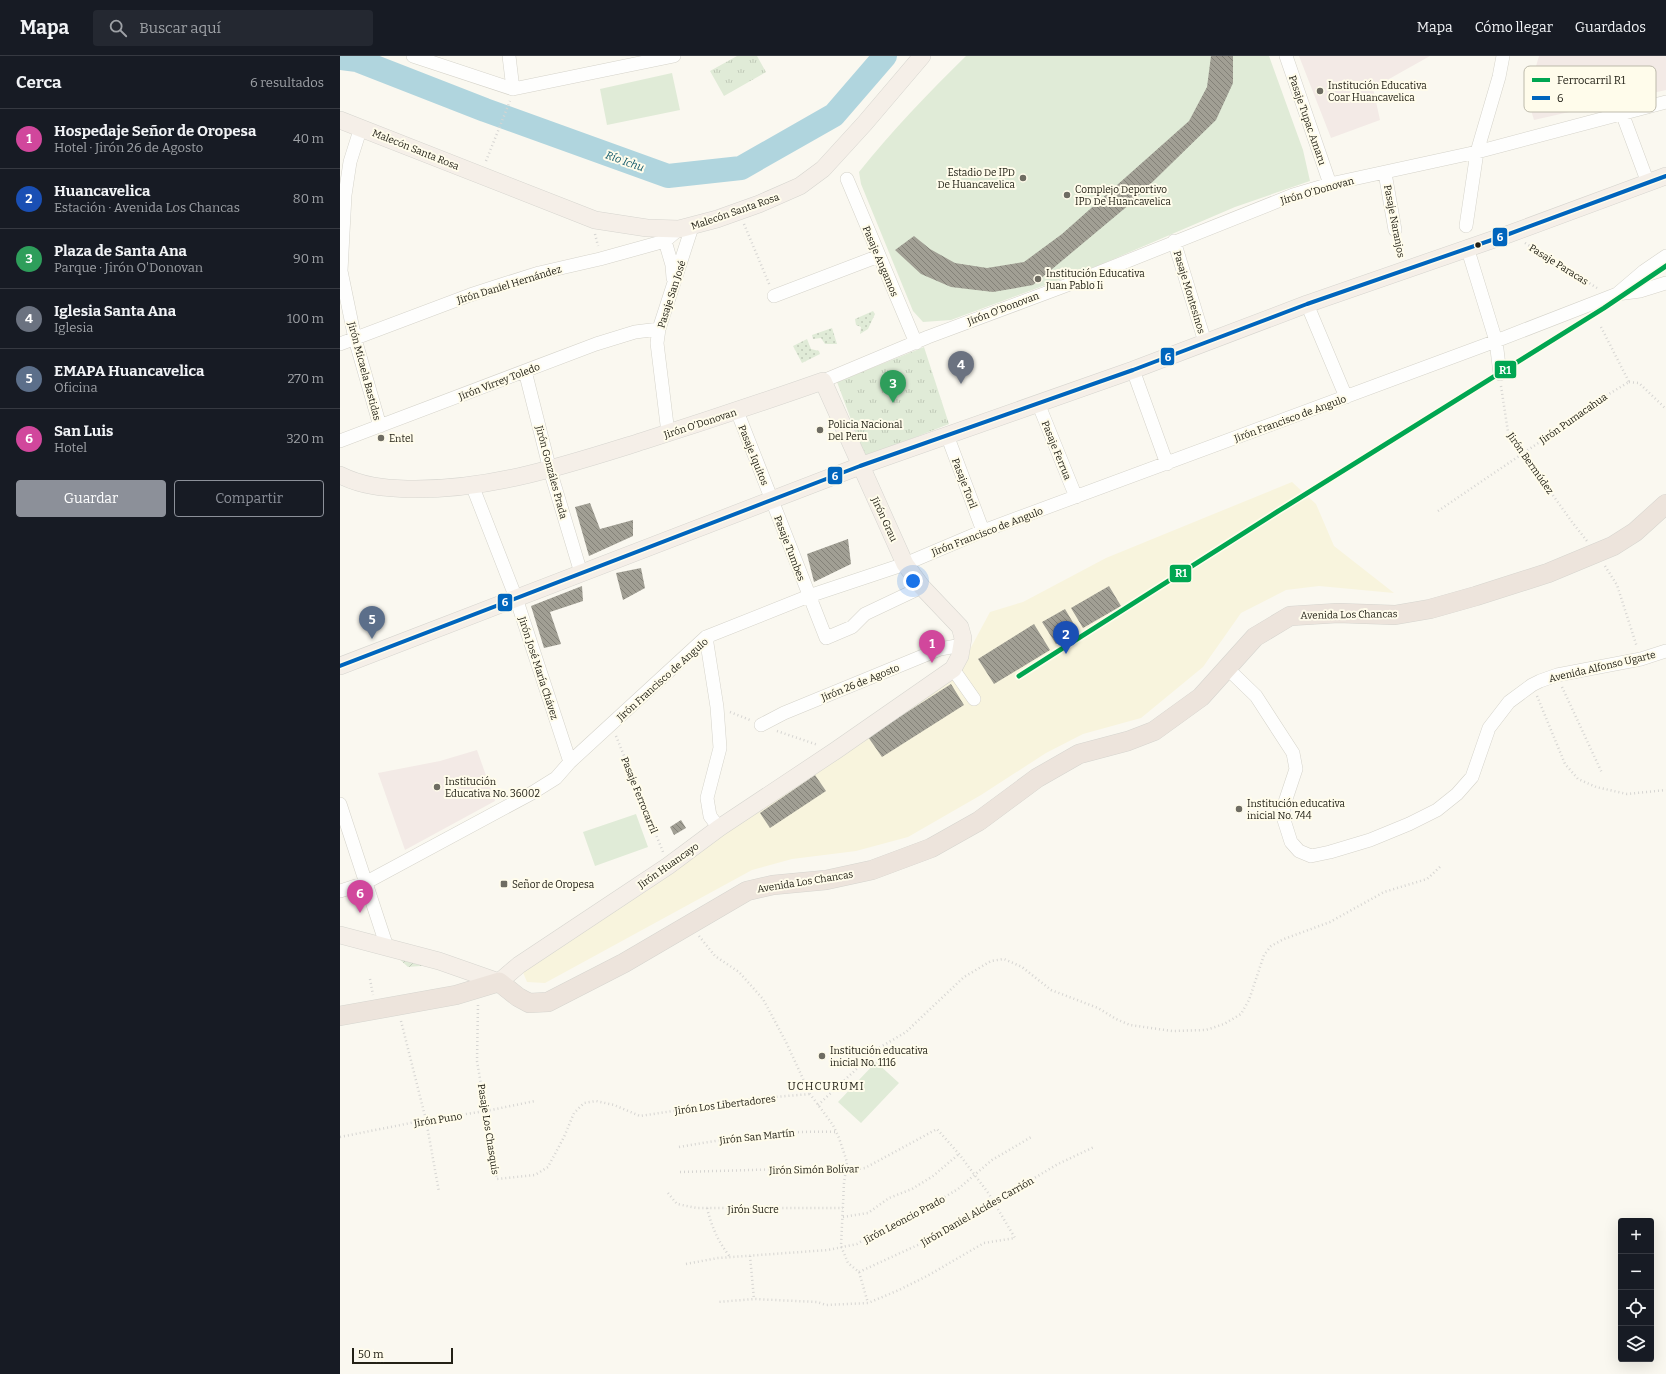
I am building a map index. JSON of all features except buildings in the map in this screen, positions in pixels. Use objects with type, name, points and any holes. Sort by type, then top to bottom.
[{"type":"highway","name":"Avenida Los Chancas","points":[[500,982],[528,1003],[548,1002],[624,963],[747,891],[773,885],[826,880],[872,870],[931,848],[979,821],[1036,778],[1079,754],[1128,741],[1154,731],[1201,697],[1228,669],[1255,637],[1290,616],[1333,614],[1395,615],[1476,596],[1548,573],[1613,546],[1635,532],[1666,504]]},
{"type":"highway","points":[[340,1016],[456,995],[500,982]]},
{"type":"main road","name":"Malecón Santa Rosa","points":[[340,120],[592,219],[641,227],[686,228],[780,196],[800,186],[823,169],[866,123],[922,56]]},
{"type":"main road","points":[[340,666],[860,466],[1133,370],[1307,304],[1467,247],[1509,234],[1648,184],[1666,176]]},
{"type":"main road","name":"Jirón O'Donovan","points":[[340,476],[354,483],[381,488],[424,489],[472,485],[550,470],[737,411],[823,381]]},
{"type":"main road","name":"Jirón Grau","points":[[823,381],[905,564],[922,587],[960,627],[963,638],[962,645]]},
{"type":"main road","points":[[953,669],[960,656],[962,645]]},
{"type":"main road","name":"Jirón Huancayo","points":[[500,982],[519,965],[668,866],[719,828],[835,751],[953,669]]},
{"type":"main road","points":[[340,935],[439,961],[500,982]]},
{"type":"street","points":[[413,56],[512,94],[674,56]]},
{"type":"street","points":[[510,56],[512,94]]},
{"type":"street","name":"Pasaje Tupac Amaru","points":[[1286,56],[1330,184]]},
{"type":"street","points":[[1466,226],[1477,152],[1499,77],[1503,56]]},
{"type":"street","name":"Jirón O'Donovan","points":[[1656,104],[1666,102]]},
{"type":"street","name":"Jirón O'Donovan","points":[[823,381],[1015,303],[1070,284],[1174,241],[1294,195],[1330,184],[1477,152],[1626,112]]},
{"type":"street","points":[[1622,113],[1648,184]]},
{"type":"street","name":"Jirón Micaela Bastidas","points":[[361,127],[350,162],[345,195],[340,271],[355,339],[380,426]]},
{"type":"street","name":"Pasaje Naranjos","points":[[1385,173],[1395,230]]},
{"type":"street","name":"Pasaje Angamos","points":[[847,178],[916,343]]},
{"type":"street","name":"Jirón Daniel Hernández","points":[[340,344],[470,295],[539,273],[600,259],[665,241],[686,228]]},
{"type":"street","name":"Pasaje San José","points":[[668,433],[658,343],[659,329],[673,285],[686,228]]},
{"type":"street","points":[[665,241],[672,265],[673,285]]},
{"type":"street","name":"Pasaje Montesinos","points":[[1174,241],[1205,342]]},
{"type":"street","points":[[1467,247],[1496,341],[1500,374]]},
{"type":"street","points":[[774,296],[879,256]]},
{"type":"street","points":[[1612,296],[1666,256]]},
{"type":"street","points":[[1640,291],[1666,275]]},
{"type":"street","name":"Jirón Francisco de Angulo","points":[[340,891],[365,883],[532,793],[556,778],[570,762],[706,637],[809,596],[905,564],[983,531],[1167,464],[1612,296],[1666,284]]},
{"type":"street","points":[[1307,304],[1346,397]]},
{"type":"street","name":"Jirón Virrey Toledo","points":[[340,441],[596,344],[634,332],[659,329]]},
{"type":"street","points":[[1133,370],[1167,464]]},
{"type":"street","name":"Jirón Gonzáles Prada","points":[[525,371],[550,470],[581,573]]},
{"type":"street","name":"Pasaje Ferrua","points":[[1038,403],[1076,497]]},
{"type":"street","name":"Pasaje Iquitos","points":[[737,411],[772,499]]},
{"type":"street","name":"Pasaje Toril","points":[[947,435],[983,531]]},
{"type":"street","name":"Jirón José María Chávez","points":[[472,485],[516,598],[570,762]]},
{"type":"street","name":"Pasaje Tumbes","points":[[772,499],[826,638],[852,627],[866,614],[922,587]]},
{"type":"street","points":[[706,637],[717,707],[720,748],[708,798],[710,816],[719,828]]},
{"type":"street","name":"Jirón 26 de Agosto","points":[[761,725],[784,713],[940,649],[962,645]]},
{"type":"street","name":"Avenida Alfonso Ugarte","points":[[1228,669],[1256,696],[1293,753],[1296,769],[1284,805],[1284,820],[1292,842],[1299,852],[1311,856],[1370,840],[1409,824],[1437,810],[1457,794],[1472,777],[1489,728],[1509,702],[1532,685],[1557,675],[1641,659],[1666,651]]},
{"type":"street","points":[[953,669],[974,699]]},
{"type":"street","points":[[340,804],[387,947]]},
{"type":"path","points":[[488,155],[512,94]]},
{"type":"path","points":[[739,211],[774,296]]},
{"type":"path","points":[[592,219],[600,259]]},
{"type":"path","name":"Pasaje Naranjos","points":[[1395,230],[1405,269]]},
{"type":"path","name":"Pasaje Paracas","points":[[1509,234],[1612,296]]},
{"type":"path","points":[[1601,327],[1629,382],[1639,383],[1666,409]]},
{"type":"path","name":"Jirón Bermúdez","points":[[1500,374],[1508,432],[1572,522],[1597,553],[1617,585],[1641,659]]},
{"type":"path","name":"Jirón Pumacahua","points":[[1438,511],[1553,433],[1577,413],[1629,382]]},
{"type":"path","points":[[1557,675],[1602,773]]},
{"type":"path","points":[[1532,685],[1565,764],[1578,779],[1596,787],[1627,794],[1666,790]]},
{"type":"path","name":"Pasaje Ferrocarril","points":[[611,724],[668,866]]},
{"type":"path","points":[[818,1105],[879,1048],[906,1032],[964,977],[991,961],[1004,959],[1022,967],[1052,990],[1098,1008],[1130,1025],[1172,1031],[1206,1030],[1224,1024],[1241,1014],[1249,1000],[1264,955],[1271,946],[1284,939],[1330,922],[1384,892],[1427,879],[1442,865]]},
{"type":"path","points":[[690,924],[715,956],[739,972],[763,999],[786,1042],[810,1094],[833,1125],[847,1162],[842,1246],[848,1264],[859,1272],[868,1303]]},
{"type":"path","name":"Pasaje Los Chasquis","points":[[476,989],[478,1002],[477,1060],[497,1179],[535,1175],[548,1167],[564,1137],[574,1113],[584,1103],[596,1101],[614,1105],[640,1116]]},
{"type":"path","points":[[398,1006],[426,1120],[439,1192]]},
{"type":"path","name":"Jirón Los Libertadores","points":[[640,1116],[752,1099],[810,1094]]},
{"type":"path","name":"Jirón Puno","points":[[340,1137],[426,1120],[486,1112],[535,1101]]},
{"type":"path","name":"Jirón Simón Bolívar","points":[[680,1172],[788,1169],[846,1171],[866,1168],[937,1128],[959,1154]]},
{"type":"path","name":"Jirón San Martín","points":[[679,1147],[761,1134],[807,1131],[836,1132]]},
{"type":"path","name":"Jirón Leoncio Prado","points":[[686,1264],[730,1257],[828,1250],[857,1244],[892,1223],[933,1204],[958,1189],[992,1160],[1032,1136]]},
{"type":"path","name":"Jirón Daniel Alcides Carrión","points":[[859,1272],[933,1238],[1058,1164],[1094,1147]]},
{"type":"path","points":[[718,1302],[754,1299],[817,1302],[826,1305],[868,1303],[927,1276],[984,1243],[1015,1238],[994,1203],[959,1154],[933,1176],[912,1189],[889,1198],[868,1212],[843,1217]]},
{"type":"path","name":"Jirón Sucre","points":[[668,1193],[677,1204],[697,1208],[844,1208]]},
{"type":"path","points":[[707,1208],[713,1229],[721,1245],[730,1257]]},
{"type":"path","points":[[750,1256],[754,1299]]},
{"type":"shaded area","points":[[1299,56],[1430,56],[1373,88],[1380,120],[1331,138]]},
{"type":"shaded area","points":[[1539,56],[1666,56],[1666,90],[1656,92],[1656,66],[1536,66]]},
{"type":"shaded area","points":[[1532,112],[1569,112],[1534,120]]},
{"type":"shaded area","points":[[1292,482],[1316,504],[1334,546],[1394,593],[1319,586],[1286,590],[1241,613],[1203,667],[1141,718],[1083,734],[1046,753],[981,795],[908,837],[856,851],[792,859],[752,870],[545,983],[527,982],[522,970],[954,679],[990,612],[1023,602],[1106,558]]},
{"type":"shaded area","name":"Institución Educativa No. 36002","points":[[477,750],[495,801],[405,850],[378,773],[440,761]]},
{"type":"green space","points":[[737,56],[757,56],[766,72],[724,96],[710,71]]},
{"type":"green space","name":"Estadio De IPD De Huancavelica","points":[[966,56],[1269,56],[1303,150],[1310,181],[1235,207],[1102,264],[951,320],[923,322],[913,311],[861,184],[859,172],[911,112]]},
{"type":"green space","points":[[672,73],[680,110],[607,125],[600,89]]},
{"type":"green space","points":[[873,311],[875,314],[868,329],[860,334],[861,327],[856,325],[855,319]]},
{"type":"green space","points":[[832,328],[837,344],[825,344],[821,338],[813,339],[812,335]]},
{"type":"green space","points":[[807,339],[811,349],[819,351],[820,354],[802,363],[793,346]]},
{"type":"green space","points":[[924,347],[949,424],[865,457],[837,382]]},
{"type":"green space","points":[[636,814],[648,847],[595,866],[583,832]]},
{"type":"green space","points":[[396,956],[432,965],[408,967]]},
{"type":"green space","points":[[876,1062],[899,1083],[861,1123],[838,1102]]},
{"type":"waterway","name":"Río Ichu","points":[[340,58],[357,60],[485,110],[668,176],[741,168],[834,115],[885,56]]},
{"type":"rail line","name":"R1","points":[[1019,676],[1280,510],[1604,308],[1666,266]]},
{"type":"transit line","name":"6","points":[[340,666],[860,466],[1133,370],[1307,304],[1509,234],[1666,176]]},
{"type":"place","name":"Institución Educativa Coar Huancavelica","points":[[1320,91]]},
{"type":"place","name":"Estadio De IPD De Huancavelica","points":[[1023,178]]},
{"type":"place","name":"Complejo Deportivo IPD De Huancavelica","points":[[1067,195]]},
{"type":"place","name":"Institución Educativa Juan Pablo Ii","points":[[1038,279]]},
{"type":"place","name":"Iglesia Santa Ana","points":[[961,384]]},
{"type":"place","name":"Plaza de Santa Ana","points":[[893,403]]},
{"type":"place","name":"Policia Nacional Del Peru","points":[[820,430]]},
{"type":"place","name":"Entel","points":[[381,438]]},
{"type":"place","name":"EMAPA Huancavelica","points":[[372,639]]},
{"type":"place","name":"Huancavelica","points":[[1066,654]]},
{"type":"place","name":"Hospedaje Señor de Oropesa","points":[[932,663]]},
{"type":"place","name":"Institución Educativa No. 36002","points":[[437,787]]},
{"type":"place","name":"Institución educativa inicial No. 744","points":[[1239,809]]},
{"type":"place","name":"Señor de Oropesa","points":[[504,884]]},
{"type":"place","name":"San Luis","points":[[360,913]]},
{"type":"place","name":"Institución educativa inicial No. 1116","points":[[822,1056]]},
{"type":"district","name":"UCHCURUMI","points":[[826,1086]]}]
